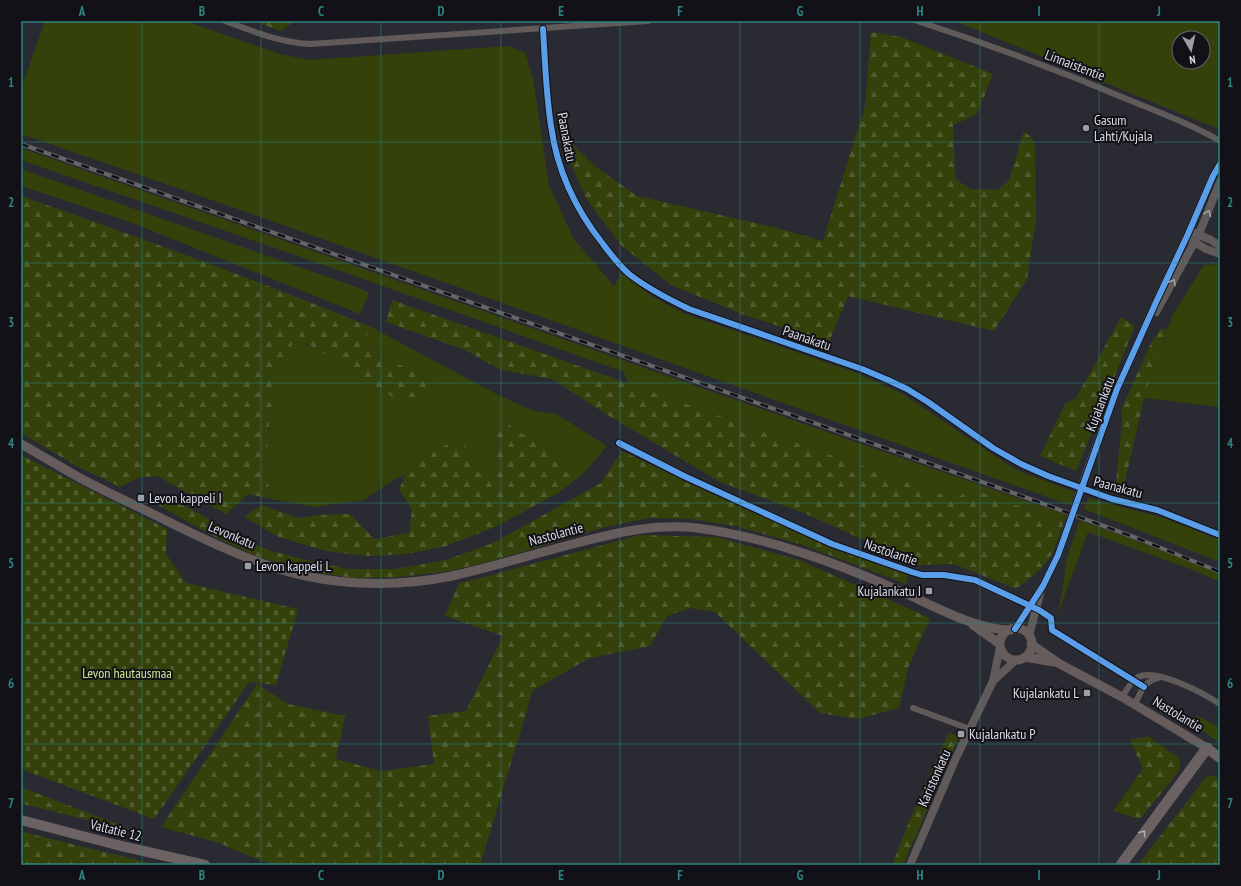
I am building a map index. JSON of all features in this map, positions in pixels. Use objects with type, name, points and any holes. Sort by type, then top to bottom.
[{"type":"highway","points":[[1121,865],[1207,748]]},
{"type":"highway","name":"Valtatie 12","points":[[21,820],[117,845],[205,865]]},
{"type":"main road","name":"Levonkatu","points":[[21,444],[81,478],[207,541],[272,567],[324,579],[382,584],[414,582],[451,576]]},
{"type":"main road","name":"Nastolantie","points":[[451,576],[612,534],[643,528],[667,526],[695,528],[749,538],[789,549],[897,589],[965,620],[996,629],[1013,629]]},
{"type":"main road","name":"Nastolantie","points":[[965,620],[1000,645]]},
{"type":"main road","points":[[1013,629],[1023,630],[1030,640],[1030,650],[1026,656],[1016,660],[1007,658],[1004,655],[1000,645],[1002,637],[1013,629]]},
{"type":"main road","name":"Nastolantie","points":[[1030,640],[1058,663],[1135,704],[1207,748],[1220,758]]},
{"type":"main road","name":"Nastolantie","points":[[1026,656],[1058,663]]},
{"type":"street","points":[[225,21],[277,40],[310,44],[648,21]]},
{"type":"street","name":"Linnaistentie","points":[[917,21],[987,45],[1107,91],[1191,126],[1220,140]]},
{"type":"street","name":"Paanakatu","points":[[543,29],[551,126],[561,172],[581,214],[612,256],[629,273],[667,299],[689,309],[862,369],[907,389],[993,448],[1034,470],[1097,495],[1112,500],[1148,507],[1220,535]]},
{"type":"street","name":"Kujalankatu","points":[[1013,629],[1043,586],[1058,554],[1117,389],[1213,176],[1220,164]]},
{"type":"street","name":"Kujalankatu","points":[[1134,353],[1199,234],[1220,182]]},
{"type":"street","points":[[1220,246],[1199,234],[1188,234],[1194,243],[1220,254]]},
{"type":"street","name":"Kujalankatu","points":[[1030,640],[1043,586]]},
{"type":"street","name":"Karistonkatu","points":[[910,865],[970,729],[994,681],[1000,645]]},
{"type":"street","name":"Karistonkatu","points":[[994,681],[1016,660]]},
{"type":"street","points":[[1122,697],[1133,681],[1144,675],[1162,678],[1207,696],[1220,704]]},
{"type":"street","points":[[1135,704],[1144,687],[1151,680],[1162,678]]},
{"type":"street","points":[[913,708],[970,729]]},
{"type":"green space","points":[[45,21],[185,21],[280,54],[309,60],[508,46],[525,53],[533,79],[549,185],[573,238],[614,286],[622,273],[653,297],[685,314],[854,372],[901,393],[1016,470],[1075,492],[1070,505],[255,215],[21,134],[21,89]]},
{"type":"green space","points":[[254,21],[294,21],[281,31]]},
{"type":"green space","points":[[955,21],[1220,21],[1220,129],[1196,120]]},
{"type":"green space","points":[[871,32],[901,37],[993,74],[977,114],[953,125],[955,179],[971,189],[998,190],[1009,180],[1024,131],[1032,138],[1035,147],[1036,219],[1027,279],[994,331],[848,296],[829,342],[744,315],[671,285],[622,246],[587,200],[573,169],[563,135],[596,167],[637,196],[777,228],[823,241],[865,106]]},
{"type":"green space","points":[[21,148],[838,436],[1067,515],[1064,522],[972,489],[955,499],[628,384],[624,372],[321,264],[21,160]]},
{"type":"green space","points":[[21,169],[359,288],[369,293],[360,314],[130,222],[21,186]]},
{"type":"green space","points":[[21,196],[197,259],[371,327],[362,343],[436,385],[412,409],[310,345],[294,341],[279,367],[269,422],[266,475],[272,499],[248,494],[226,514],[157,476],[140,477],[120,487],[75,465],[21,433]]},
{"type":"green space","points":[[1220,264],[1220,407],[1144,398],[1172,316],[1204,265]]},
{"type":"green space","points":[[392,300],[955,499],[972,489],[1064,522],[1053,553],[1040,570],[1016,589],[954,564],[919,565],[804,513],[720,482],[606,414],[552,379],[501,370],[465,350],[386,322]]},
{"type":"green space","points":[[1121,317],[1135,326],[1076,471],[1040,456],[1065,404],[1076,398]]},
{"type":"green space","points":[[371,327],[500,396],[534,411],[556,414],[607,446],[584,473],[503,421],[496,432],[497,463],[486,476],[460,438],[437,449],[409,466],[405,475],[395,479],[364,500],[314,507],[272,499],[266,475],[269,422],[279,367],[294,341],[436,385],[361,342]]},
{"type":"green space","points":[[1161,329],[1167,329],[1144,398],[1124,486],[1116,482],[1122,420],[1121,410],[1151,343]]},
{"type":"green space","points":[[503,421],[584,473],[558,493],[495,527],[446,546],[406,554],[369,556],[326,551],[279,537],[244,517],[261,505],[299,518],[319,515],[350,514],[374,539],[409,533],[412,509],[399,490],[409,466],[437,449],[460,438],[486,475],[497,463],[496,432]]},
{"type":"green space","points":[[622,451],[675,477],[833,549],[908,575],[906,584],[800,544],[735,526],[690,519],[648,518],[602,528],[491,561],[450,571],[398,577],[352,578],[303,570],[259,557],[217,538],[151,501],[156,497],[164,496],[202,515],[232,536],[272,551],[347,569],[395,569],[446,560],[493,543],[601,483]]},
{"type":"green space","name":"Levon hautausmaa","points":[[21,455],[167,529],[166,554],[186,583],[298,609],[276,685],[249,682],[154,819],[21,769]]},
{"type":"green space","points":[[1088,498],[1167,519],[1220,540],[1220,562],[1084,509]]},
{"type":"green space","points":[[1080,520],[1164,551],[1220,574],[1220,582],[1193,570],[1088,532],[1057,616],[1067,558]]},
{"type":"green space","points":[[640,535],[716,537],[799,560],[930,618],[908,668],[899,708],[858,719],[820,713],[715,612],[691,608],[667,616],[650,646],[590,658],[533,690],[481,862],[493,865],[281,865],[262,861],[216,842],[161,827],[257,684],[288,704],[345,716],[336,759],[381,771],[434,764],[428,716],[466,711],[503,636],[445,616],[459,583]]},
{"type":"green space","points":[[1198,716],[1220,728],[1220,743],[1186,719]]},
{"type":"green space","points":[[949,732],[959,737],[903,865],[892,865],[911,817]]},
{"type":"green space","points":[[1148,736],[1179,758],[1180,762],[1179,771],[1140,819],[1113,811],[1143,769],[1130,740]]},
{"type":"green space","points":[[1214,775],[1220,781],[1220,865],[1138,865],[1206,777]]},
{"type":"green space","points":[[21,787],[140,833],[23,804]]},
{"type":"green space","points":[[21,831],[31,834],[158,865],[21,865]]},
{"type":"railway","points":[[21,144],[1033,500],[1139,539],[1220,572]]},
{"type":"cycle path","points":[[543,29],[549,114],[554,142],[563,173],[576,203],[593,231],[618,263],[629,274],[658,293],[689,309],[862,369],[907,389],[993,448],[1021,464],[1048,476],[1112,499],[1157,510],[1220,535]]},
{"type":"cycle path","points":[[1015,629],[1043,586],[1058,555],[1117,389],[1213,176],[1220,164]]},
{"type":"cycle path","points":[[619,443],[684,476],[832,544],[922,575],[944,575],[975,580],[1039,610],[1051,618],[1052,630],[1144,687]]},
{"type":"place","name":"Gasum Lahti/Kujala","points":[[1086,128]]},
{"type":"place","name":"Levon kappeli I","points":[[141,498]]},
{"type":"place","name":"Levon kappeli L","points":[[248,566]]},
{"type":"place","name":"Kujalankatu I","points":[[929,591]]},
{"type":"place","name":"Kujalankatu L","points":[[1087,693]]},
{"type":"place","name":"Kujalankatu P","points":[[961,734]]}]
